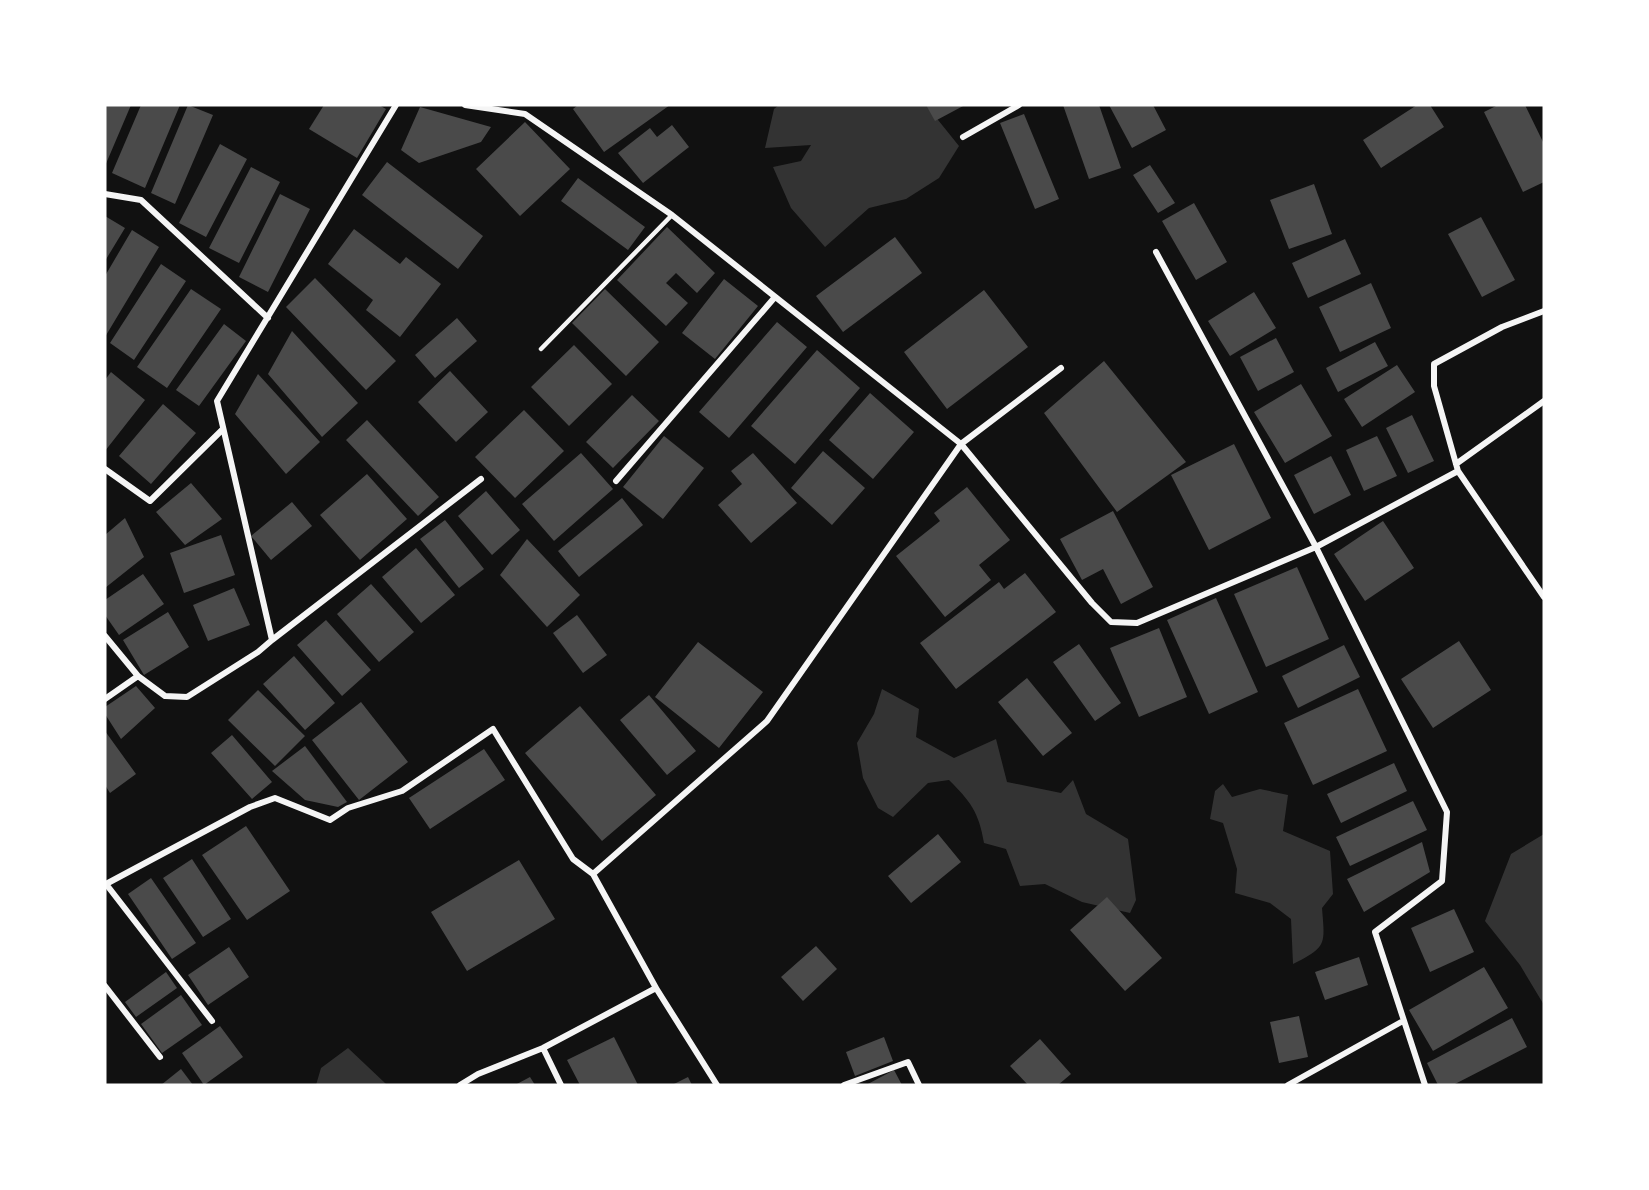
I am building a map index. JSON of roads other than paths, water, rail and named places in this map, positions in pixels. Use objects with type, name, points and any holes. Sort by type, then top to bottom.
[{"type":"street","points":[[272,640],[217,401],[396,105]]},
{"type":"street","points":[[468,105],[525,114],[672,215],[962,444],[1092,603],[1112,622],[1137,623],[1316,547],[1458,471]]},
{"type":"street","points":[[963,137],[1019,105]]},
{"type":"street","points":[[105,194],[141,200],[268,318]]},
{"type":"street","points":[[1156,252],[1316,547],[1446,812],[1442,881],[1375,932],[1425,1085]]},
{"type":"street","points":[[616,482],[775,297]]},
{"type":"street","points":[[1544,311],[1502,327],[1434,364],[1434,386],[1458,471],[1544,597]]},
{"type":"street","points":[[593,874],[767,722],[962,444],[1061,368]]},
{"type":"street","points":[[1456,464],[1544,401]]},
{"type":"street","points":[[105,469],[150,501],[224,429]]},
{"type":"street","points":[[105,636],[138,676],[165,696],[187,697],[258,652],[481,479]]},
{"type":"street","points":[[105,699],[138,676]]},
{"type":"street","points":[[212,1021],[106,884],[249,807],[275,798],[330,820],[348,808],[402,791],[493,729],[573,859],[593,874],[656,988],[717,1085]]},
{"type":"street","points":[[105,986],[160,1057]]},
{"type":"street","points":[[460,1085],[478,1074],[543,1048],[656,988]]},
{"type":"street","points":[[1288,1085],[1403,1021]]},
{"type":"street","points":[[543,1048],[561,1085]]},
{"type":"street","points":[[844,1085],[908,1062],[920,1085]]},
{"type":"lane","points":[[541,349],[672,215]]}]
